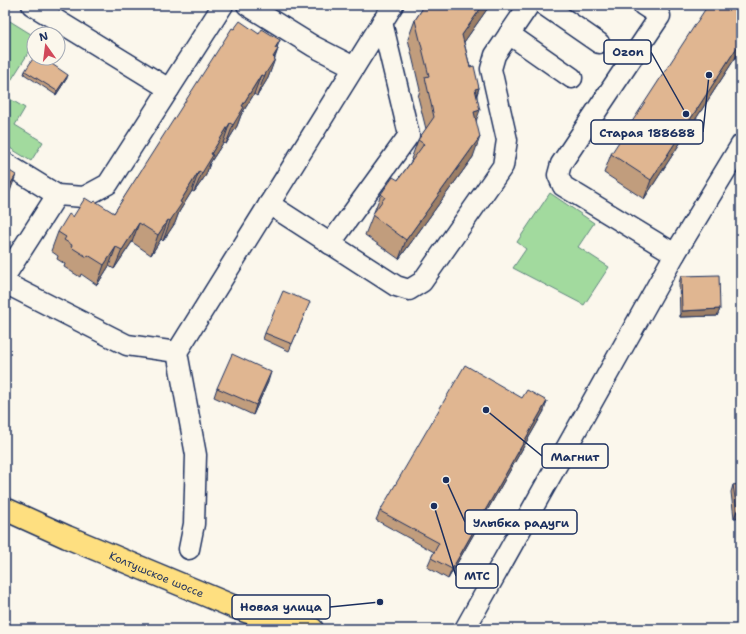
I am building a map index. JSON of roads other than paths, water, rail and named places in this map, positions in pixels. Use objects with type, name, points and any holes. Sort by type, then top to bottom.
[{"type":"main road","name":"Колтушское шоссе","points":[[5,509],[67,537],[237,608],[279,623],[312,629]]},
{"type":"street","points":[[32,5],[169,89]]},
{"type":"street","points":[[5,163],[57,195],[84,197],[108,184],[223,5]]},
{"type":"street","points":[[247,5],[313,46],[354,67]]},
{"type":"street","points":[[189,549],[194,524],[196,455],[177,352],[393,5]]},
{"type":"street","points":[[269,204],[396,286],[409,290],[422,282],[503,166],[507,140],[491,69],[495,55],[529,5]]},
{"type":"street","points":[[544,5],[599,43]]},
{"type":"street","points":[[643,5],[660,16],[561,164],[558,175],[563,186],[675,254]]},
{"type":"street","points":[[330,244],[409,135],[382,22]]},
{"type":"street","points":[[509,34],[572,78]]},
{"type":"street","points":[[465,629],[675,254],[741,145]]},
{"type":"street","points":[[5,276],[57,195]]},
{"type":"street","points":[[5,283],[127,345],[177,352]]},
{"type":"place","name":"Старая 188688","points":[[709,75]]},
{"type":"place","name":"Ozon","points":[[686,114]]},
{"type":"place","name":"Магнит","points":[[486,410]]},
{"type":"place","name":"Улыбка радуги","points":[[446,480]]},
{"type":"place","name":"МТС","points":[[434,506]]},
{"type":"place","name":"Новая улица","points":[[380,602]]}]
